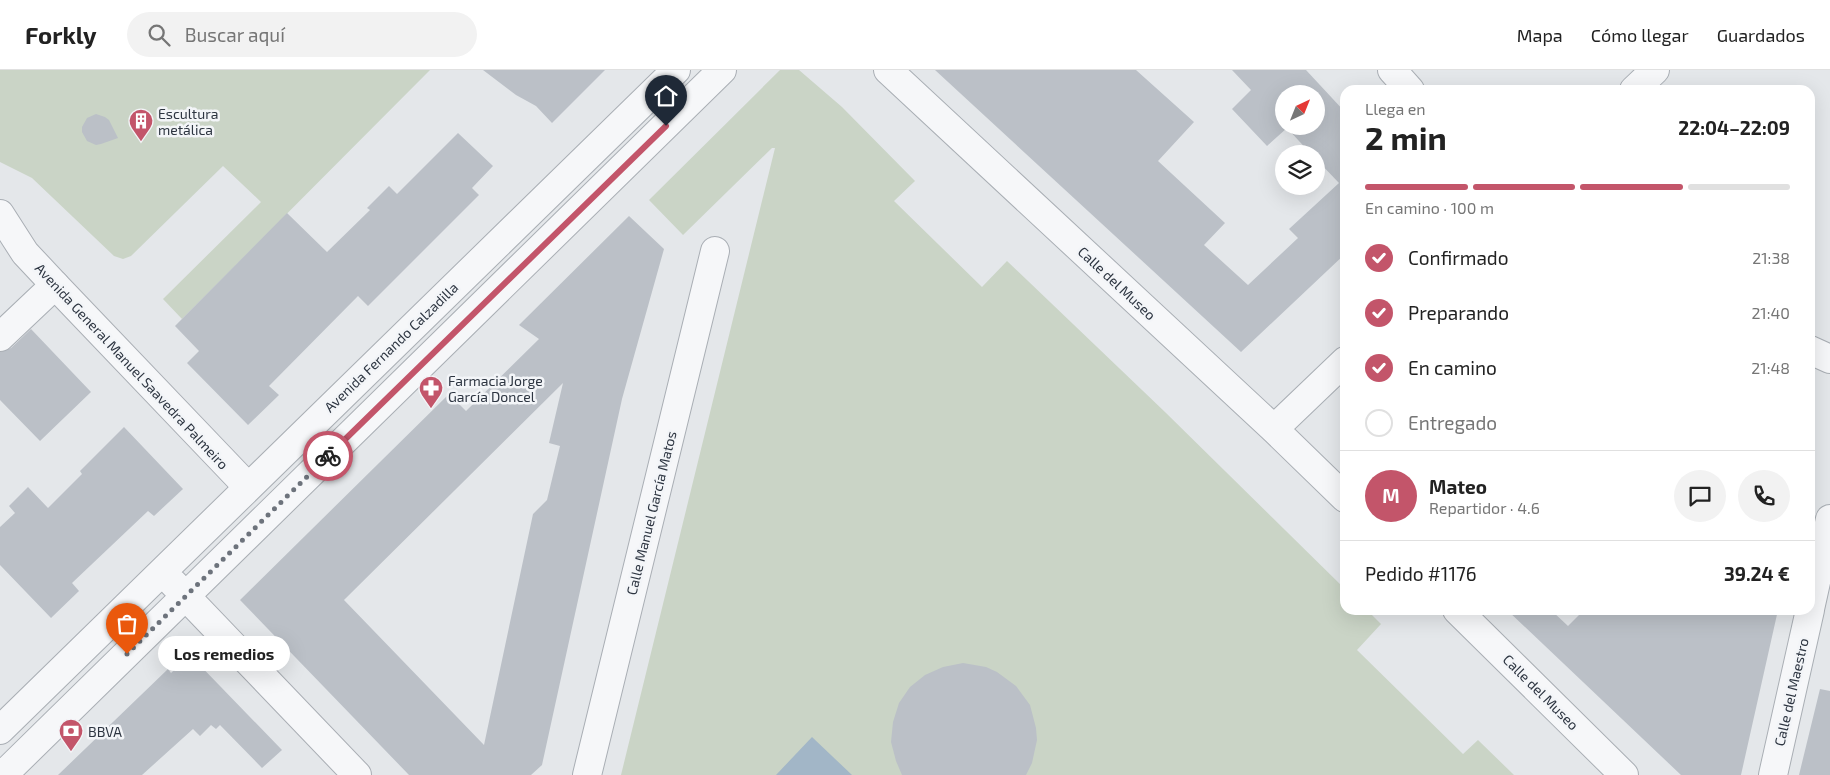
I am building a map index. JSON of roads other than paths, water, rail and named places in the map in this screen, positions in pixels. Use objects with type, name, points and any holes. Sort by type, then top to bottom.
[{"type":"street","name":"Avenida Fernando Calzadilla","points":[[0,730],[676,70]]},
{"type":"street","points":[[3,775],[722,70]]},
{"type":"street","name":"Calle del Museo","points":[[888,70],[1340,493]]},
{"type":"street","points":[[1392,70],[1406,85]]},
{"type":"street","points":[[1639,85],[1655,70]]},
{"type":"street","name":"Avenida General Manuel Saavedra Palmeiro","points":[[0,214],[25,252],[55,286],[272,511]]},
{"type":"street","name":"Calle Manuel García Matos","points":[[587,775],[715,251]]},
{"type":"street","points":[[0,337],[55,286]]},
{"type":"street","points":[[1815,352],[1830,359]]},
{"type":"street","points":[[1274,430],[1340,366]]},
{"type":"street","name":"Calle del Maestro","points":[[1815,586],[1830,519]]},
{"type":"street","points":[[162,572],[356,775]]},
{"type":"street","name":"Calle del Museo","points":[[1462,615],[1624,775]]},
{"type":"street","name":"Calle del Maestro","points":[[1773,775],[1809,615]]},
{"type":"water","points":[[812,737],[852,775],[776,775]]},
{"type":"place","name":"Escultura metálica","points":[[141,142]]},
{"type":"place","name":"Farmacia Jorge García Doncel","points":[[431,409]]},
{"type":"place","name":"Los remedios","points":[[127,654]]},
{"type":"place","name":"BBVA","points":[[71,752]]}]
